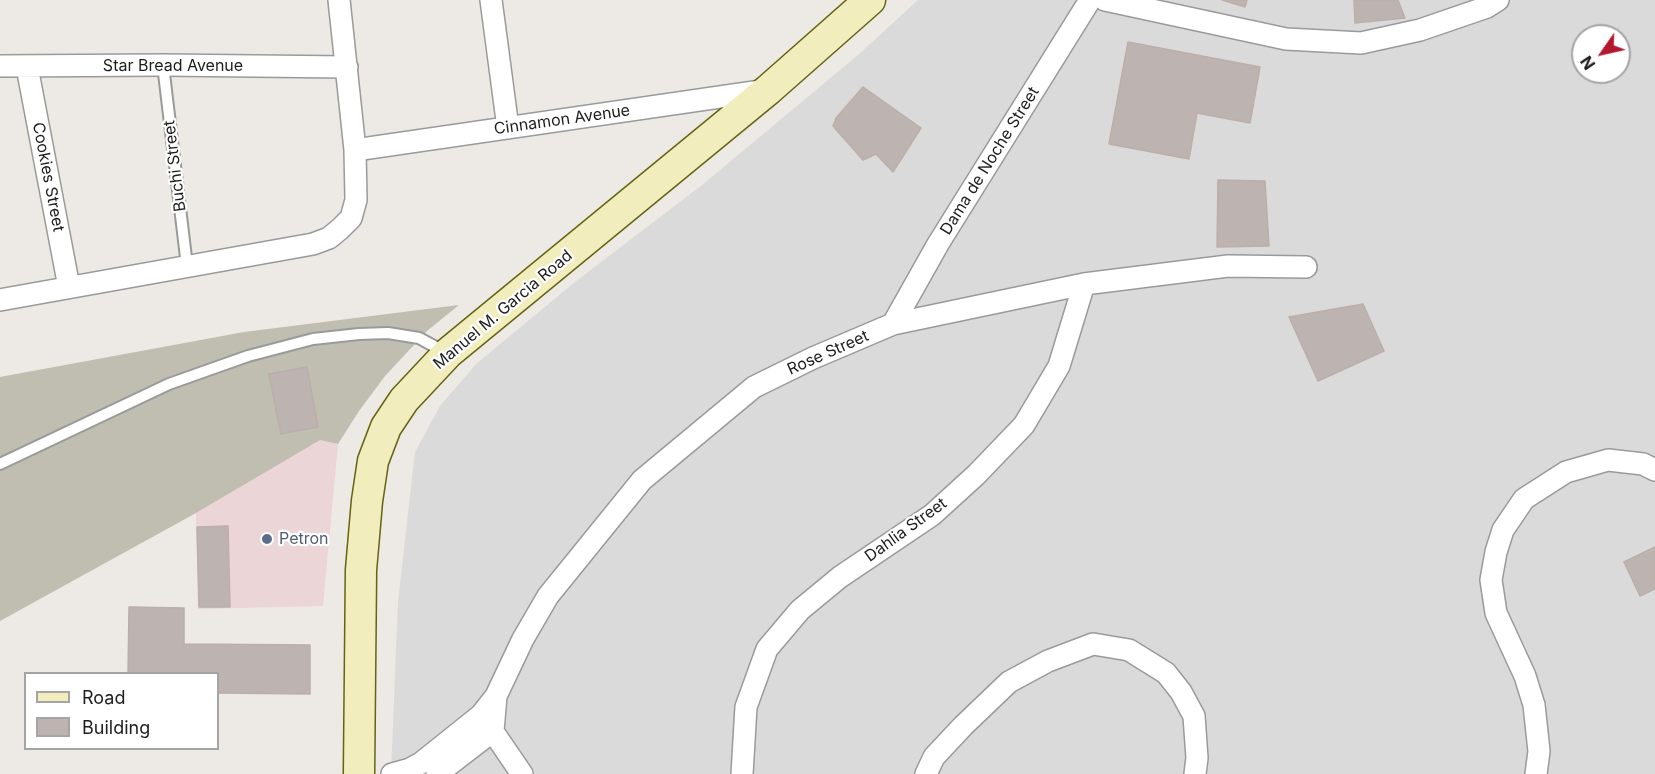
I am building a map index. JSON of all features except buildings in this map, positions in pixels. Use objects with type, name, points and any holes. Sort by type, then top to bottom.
[{"type":"main road","name":"Manuel M. Garcia Road","points":[[359,774],[361,570],[373,461],[386,427],[404,400],[448,353],[768,90],[870,0]]},
{"type":"street","points":[[0,300],[313,244],[329,238],[351,218],[356,200],[355,150],[339,0]]},
{"type":"street","points":[[491,0],[508,128]]},
{"type":"street","name":"Dama de Noche Street","points":[[893,324],[938,244],[1090,0]]},
{"type":"street","points":[[1105,0],[1286,39],[1361,43],[1420,30],[1487,7],[1498,0]]},
{"type":"street","name":"Star Bread Avenue","points":[[0,66],[347,67]]},
{"type":"street","name":"Cookies Street","points":[[27,67],[69,287]]},
{"type":"street","name":"Cinnamon Avenue","points":[[355,150],[768,90]]},
{"type":"street","name":"Rose Street","points":[[437,774],[487,723],[496,696],[523,639],[548,596],[642,480],[754,387],[813,358],[893,324],[1084,284],[1228,266],[1306,267]]},
{"type":"street","name":"Dahlia Street","points":[[742,774],[746,706],[767,649],[800,610],[840,577],[932,515],[1024,425],[1059,366],[1084,284]]},
{"type":"street","points":[[1536,774],[1539,751],[1534,705],[1525,676],[1496,613],[1491,580],[1503,530],[1524,499],[1566,472],[1608,460],[1643,464],[1655,470]]},
{"type":"street","points":[[926,774],[934,757],[941,749],[1009,681],[1048,661],[1093,644],[1129,650],[1166,673],[1181,692],[1194,716],[1197,758],[1195,774]]},
{"type":"street","points":[[487,723],[522,774]]},
{"type":"street","name":"Rose Street","points":[[392,774],[410,769],[487,723]]},
{"type":"lane","name":"Buchi Street","points":[[163,65],[187,266]]},
{"type":"lane","points":[[0,464],[169,384],[248,356],[313,339],[359,333],[388,333],[418,338],[448,353]]},
{"type":"shaded area","points":[[918,0],[1655,0],[1655,774],[391,774],[398,602],[415,452],[440,406],[476,364],[575,282],[702,185],[858,55]]},
{"type":"shaded area","points":[[459,305],[427,331],[385,376],[338,444],[320,440],[196,513],[0,621],[0,377],[244,332]]},
{"type":"shaded area","points":[[320,439],[338,444],[323,606],[198,609],[196,513]]},
{"type":"place","name":"Petron","points":[[267,539]]}]
